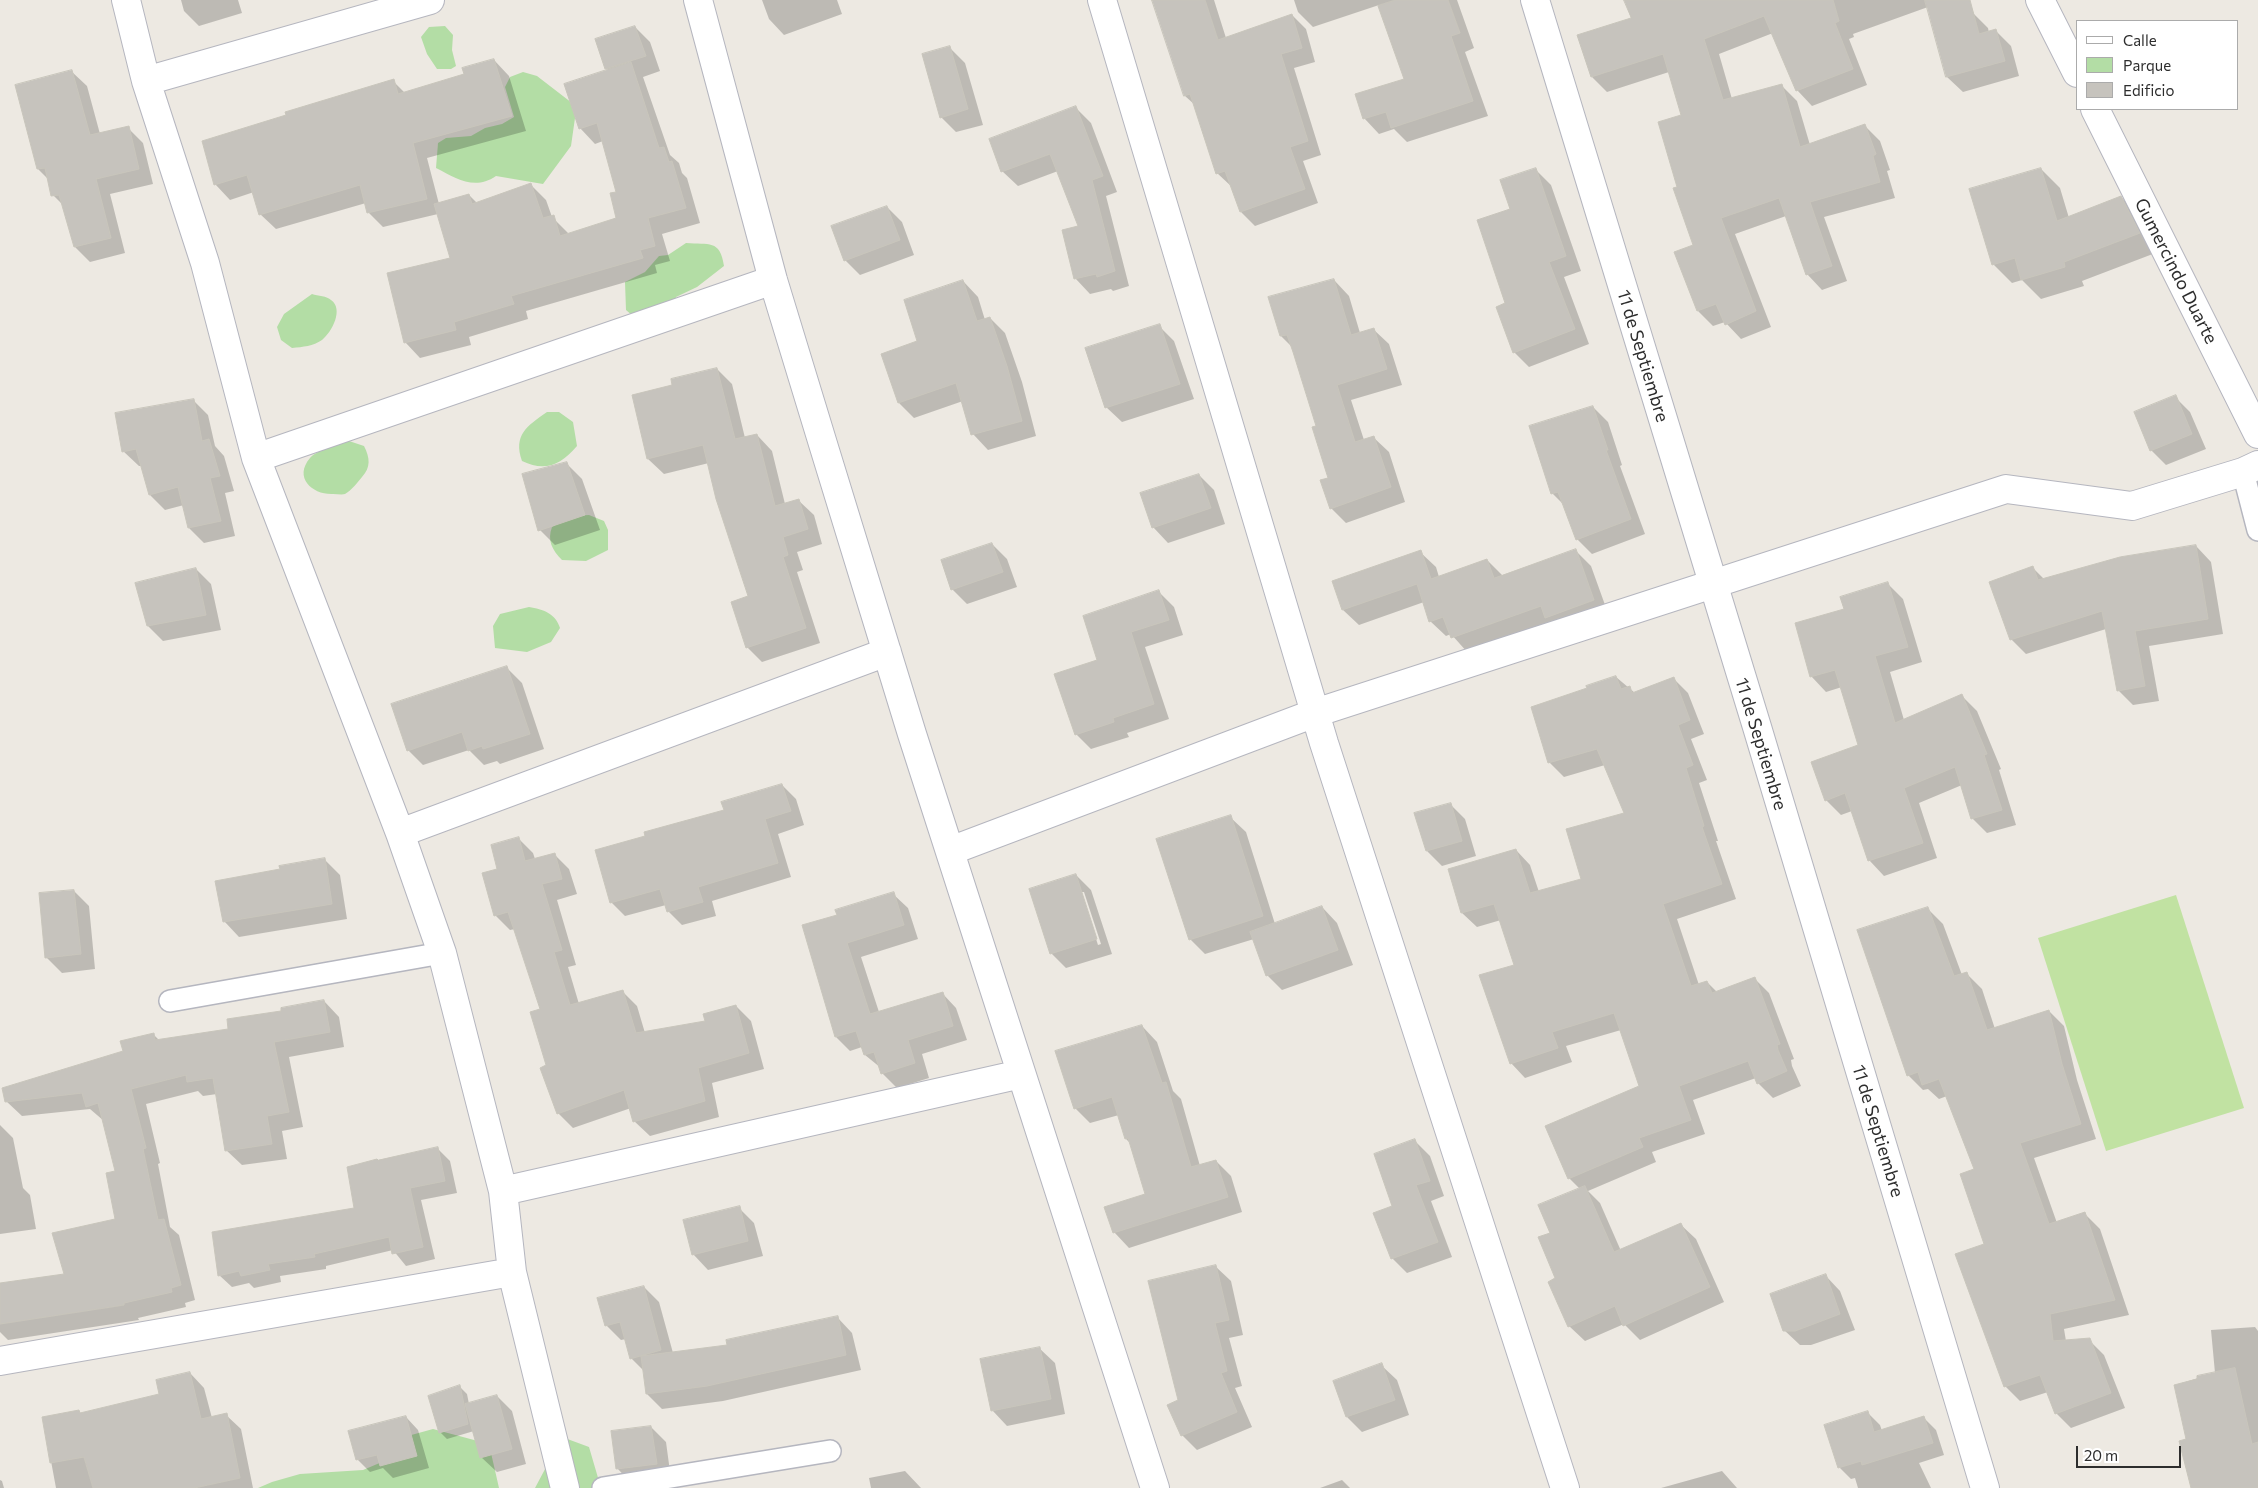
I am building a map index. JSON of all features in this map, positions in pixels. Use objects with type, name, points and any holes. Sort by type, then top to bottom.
[{"type":"street","points":[[126,0],[146,81],[205,263],[256,458],[400,833],[442,953],[503,1191],[512,1272],[566,1488]]},
{"type":"street","points":[[146,81],[430,0]]},
{"type":"street","points":[[698,0],[773,280],[887,652],[1155,1488]]},
{"type":"street","points":[[1102,0],[1315,713],[1566,1488]]},
{"type":"street","name":"11 de Septiembre","points":[[1535,0],[1985,1488]]},
{"type":"street","points":[[2040,0],[2076,71]]},
{"type":"street","name":"Gumercindo Duarte","points":[[2096,110],[2258,434]]},
{"type":"street","points":[[256,458],[773,280]]},
{"type":"street","points":[[950,851],[1315,713],[2006,489],[2132,506],[2251,468]]},
{"type":"street","points":[[400,833],[887,652]]},
{"type":"street","points":[[503,1191],[1021,1074]]},
{"type":"street","points":[[0,1361],[512,1272]]},
{"type":"lane","points":[[2251,468],[2258,530]]},
{"type":"lane","points":[[170,1001],[442,953]]},
{"type":"lane","points":[[602,1488],[830,1451]]},
{"type":"green space","points":[[445,26],[453,35],[452,50],[456,66],[451,69],[437,69],[427,54],[421,37],[429,27]]},
{"type":"green space","points":[[523,72],[537,76],[572,103],[576,111],[571,146],[543,184],[496,176],[473,183],[458,179],[436,168],[438,143],[446,138],[471,136],[485,128],[502,124],[514,117],[505,87],[510,77]]},
{"type":"green space","points":[[686,243],[707,244],[716,247],[720,251],[724,266],[697,287],[676,297],[673,313],[640,322],[626,310],[625,282],[645,272],[659,256],[668,255]]},
{"type":"green space","points":[[312,294],[327,298],[335,304],[337,315],[333,326],[319,342],[304,347],[292,348],[281,340],[277,327],[284,314]]},
{"type":"green space","points":[[547,412],[559,412],[573,422],[577,446],[565,458],[552,465],[538,466],[522,461],[519,444],[524,432],[533,422]]},
{"type":"green space","points":[[349,441],[364,446],[369,462],[365,473],[350,491],[345,494],[326,494],[312,488],[305,478],[304,472],[305,465],[310,458],[323,450]]},
{"type":"green space","points":[[589,515],[604,521],[608,530],[608,550],[586,561],[562,560],[551,545],[552,527],[570,516]]},
{"type":"green space","points":[[529,607],[548,613],[558,623],[560,628],[551,642],[527,652],[495,648],[493,626],[500,614]]},
{"type":"green space","points":[[2176,895],[2244,1108],[2106,1151],[2038,938]]},
{"type":"green space","points":[[433,1429],[489,1444],[499,1488],[258,1488],[300,1474],[363,1470],[389,1459],[404,1437]]},
{"type":"green space","points":[[562,1437],[589,1447],[601,1488],[535,1488]]},
{"type":"building","points":[[1152,0],[1205,0],[1218,40],[1292,14],[1302,48],[1281,54],[1308,141],[1290,147],[1305,189],[1240,212],[1225,171],[1216,174],[1190,94],[1184,96]]},
{"type":"building","points":[[1396,0],[1448,0],[1460,33],[1451,36],[1473,101],[1391,128],[1386,112],[1363,119],[1355,94],[1404,79],[1378,6]]},
{"type":"building","points":[[1624,0],[1833,0],[1839,21],[1835,23],[1853,69],[1796,91],[1764,16],[1704,39],[1723,100],[1782,84],[1800,147],[1865,124],[1876,154],[1873,156],[1880,182],[1810,202],[1832,266],[1806,275],[1779,198],[1721,218],[1756,311],[1725,325],[1716,304],[1697,311],[1674,252],[1693,245],[1673,188],[1677,187],[1658,122],[1681,115],[1663,54],[1591,77],[1577,35],[1631,18]]},
{"type":"building","points":[[1925,0],[1970,0],[1979,34],[1996,29],[2005,61],[1946,77]]},
{"type":"building","points":[[635,26],[646,56],[605,69],[595,39]]},
{"type":"building","points":[[950,46],[968,109],[940,118],[922,54]]},
{"type":"building","points":[[494,59],[512,116],[413,143],[427,199],[367,213],[360,185],[259,215],[247,175],[214,185],[202,141],[286,115],[285,112],[394,79],[398,94],[464,74],[462,68]]},
{"type":"building","points":[[631,62],[659,148],[664,147],[669,162],[672,161],[686,208],[648,218],[655,246],[640,250],[643,258],[511,296],[514,304],[454,322],[456,330],[404,343],[387,273],[450,258],[434,204],[469,194],[472,204],[531,183],[543,218],[554,215],[560,236],[616,218],[610,193],[616,192],[597,123],[579,129],[564,84]]},
{"type":"building","points":[[72,70],[90,135],[129,126],[139,169],[96,179],[111,238],[74,247],[59,195],[51,196],[45,168],[37,169],[15,85]]},
{"type":"building","points":[[1076,106],[1103,176],[1092,180],[1115,271],[1097,277],[1096,274],[1074,279],[1062,230],[1078,226],[1050,154],[1001,172],[989,139]]},
{"type":"building","points":[[1536,168],[1566,256],[1549,262],[1575,329],[1513,353],[1496,307],[1505,303],[1477,220],[1510,209],[1500,180]]},
{"type":"building","points":[[2041,168],[2057,221],[2121,196],[2140,233],[2064,262],[2065,267],[2021,280],[2015,258],[1992,265],[1969,189]]},
{"type":"building","points":[[887,206],[900,240],[844,261],[831,226]]},
{"type":"building","points":[[1334,279],[1351,335],[1374,328],[1387,369],[1337,385],[1355,442],[1374,436],[1391,487],[1330,509],[1320,480],[1328,478],[1312,427],[1316,426],[1287,335],[1280,336],[1268,297]]},
{"type":"building","points":[[963,280],[977,321],[990,317],[1007,366],[1022,421],[971,435],[956,383],[898,403],[881,354],[917,341],[904,300]]},
{"type":"building","points":[[1160,324],[1180,384],[1105,408],[1085,348]]},
{"type":"building","points":[[717,368],[735,439],[757,434],[775,506],[799,499],[808,529],[783,537],[788,555],[783,557],[806,628],[746,648],[731,602],[748,596],[716,499],[703,445],[647,459],[632,395],[672,385],[671,379]]},
{"type":"building","points":[[2176,395],[2192,434],[2150,451],[2134,412]]},
{"type":"building","points":[[194,399],[202,441],[209,439],[220,476],[210,478],[221,521],[188,528],[178,487],[149,495],[136,449],[122,452],[115,413]]},
{"type":"building","points":[[1593,406],[1608,450],[1606,450],[1631,519],[1576,540],[1558,492],[1551,494],[1529,426]]},
{"type":"building","points":[[567,462],[585,515],[538,531],[522,474]]},
{"type":"building","points":[[1199,474],[1211,508],[1152,528],[1140,493]]},
{"type":"building","points":[[992,543],[1003,572],[951,590],[941,560]]},
{"type":"building","points":[[2196,545],[2208,619],[2135,631],[2145,686],[2117,691],[2102,611],[2010,640],[1989,582],[2033,566],[2038,580],[2120,557]]},
{"type":"building","points":[[1576,549],[1594,600],[1545,618],[1541,606],[1451,638],[1443,617],[1429,622],[1417,584],[1342,610],[1332,581],[1421,550],[1431,579],[1487,559],[1494,578]]},
{"type":"building","points":[[196,568],[206,615],[147,626],[135,583]]},
{"type":"building","points":[[1888,582],[1908,647],[1875,656],[1895,723],[1962,694],[1987,754],[1984,755],[2002,810],[1971,819],[1955,767],[1904,788],[1923,843],[1868,861],[1845,793],[1825,801],[1811,762],[1858,745],[1835,670],[1810,677],[1795,623],[1844,609],[1840,597]]},
{"type":"building","points":[[1159,590],[1169,620],[1131,632],[1154,704],[1113,718],[1114,722],[1075,735],[1054,674],[1097,660],[1083,616]]},
{"type":"building","points":[[507,666],[530,734],[483,749],[482,746],[468,751],[462,732],[407,751],[391,704]]},
{"type":"building","points":[[1616,676],[1621,689],[1630,686],[1632,693],[1674,677],[1690,720],[1678,725],[1693,765],[1686,768],[1704,826],[1702,827],[1722,884],[1663,904],[1691,986],[1707,981],[1712,993],[1755,977],[1780,1044],[1777,1045],[1778,1050],[1787,1071],[1757,1084],[1748,1061],[1679,1086],[1691,1120],[1639,1138],[1643,1147],[1568,1179],[1545,1126],[1639,1086],[1614,1013],[1552,1032],[1558,1048],[1510,1064],[1479,975],[1514,965],[1494,904],[1461,913],[1448,869],[1516,849],[1530,893],[1581,879],[1566,829],[1624,813],[1597,749],[1548,763],[1531,707]]},
{"type":"building","points":[[782,784],[791,811],[765,819],[778,863],[698,887],[703,902],[667,912],[660,889],[610,903],[595,850],[645,836],[644,832],[724,810],[721,802]]},
{"type":"building","points":[[1451,803],[1462,841],[1426,851],[1414,813]]},
{"type":"building","points":[[1231,815],[1263,916],[1189,940],[1156,839]]},
{"type":"building","points":[[519,837],[525,861],[555,853],[562,879],[542,884],[562,950],[554,952],[570,1005],[623,990],[636,1033],[705,1021],[703,1014],[736,1005],[749,1053],[698,1068],[705,1101],[633,1122],[624,1090],[557,1114],[540,1068],[546,1065],[530,1012],[540,1009],[508,912],[494,916],[482,873],[497,869],[491,845]]},
{"type":"building","points":[[325,858],[332,904],[223,922],[215,881],[280,869],[279,866]]},
{"type":"building","points":[[1076,874],[1097,939],[1050,954],[1029,889]]},
{"type":"building","points":[[74,890],[81,954],[45,958],[39,893]]},
{"type":"building","points":[[894,892],[904,925],[847,943],[870,1014],[943,992],[953,1026],[908,1040],[915,1063],[881,1074],[874,1052],[864,1055],[856,1031],[835,1037],[802,925],[837,915],[835,910]]},
{"type":"building","points":[[1322,906],[1338,950],[1266,976],[1250,932]]},
{"type":"building","points":[[1928,907],[1954,976],[1967,972],[1987,1030],[2049,1010],[2062,1064],[2081,1124],[2020,1143],[2049,1224],[2085,1212],[2115,1300],[2050,1314],[2053,1341],[2090,1338],[2111,1393],[2055,1414],[2040,1375],[2004,1387],[1955,1254],[1984,1244],[1960,1174],[1974,1169],[1939,1079],[1922,1085],[1918,1072],[1907,1076],[1857,930]]},
{"type":"building","points":[[324,1000],[330,1032],[274,1042],[289,1112],[267,1116],[272,1144],[225,1151],[213,1078],[187,1082],[186,1075],[131,1089],[146,1148],[143,1149],[158,1220],[164,1219],[181,1285],[171,1288],[172,1292],[124,1303],[124,1305],[0,1324],[0,1283],[64,1274],[52,1233],[115,1219],[106,1173],[115,1171],[98,1103],[86,1107],[82,1093],[5,1102],[2,1088],[123,1051],[120,1041],[154,1033],[155,1040],[228,1029],[227,1019],[281,1011],[281,1008]]},
{"type":"building","points":[[1142,1025],[1162,1083],[1166,1082],[1191,1167],[1216,1160],[1228,1197],[1113,1233],[1104,1207],[1145,1194],[1128,1138],[1125,1139],[1112,1097],[1074,1109],[1055,1051]]},
{"type":"building","points":[[1415,1139],[1430,1181],[1416,1185],[1438,1242],[1391,1259],[1373,1213],[1392,1206],[1374,1154]]},
{"type":"building","points":[[438,1147],[445,1181],[410,1188],[423,1247],[392,1254],[389,1237],[314,1254],[315,1257],[268,1264],[270,1270],[241,1276],[239,1271],[218,1276],[212,1232],[354,1208],[347,1167]]},
{"type":"building","points":[[1585,1186],[1614,1252],[1681,1223],[1710,1287],[1623,1326],[1615,1306],[1568,1327],[1548,1282],[1555,1278],[1538,1237],[1550,1233],[1538,1205]]},
{"type":"building","points":[[740,1206],[748,1241],[692,1255],[683,1220]]},
{"type":"building","points":[[1216,1265],[1229,1320],[1215,1323],[1227,1371],[1221,1373],[1237,1412],[1181,1436],[1167,1405],[1178,1400],[1148,1281]]},
{"type":"building","points":[[1826,1274],[1840,1314],[1795,1331],[1783,1331],[1770,1294]]},
{"type":"building","points":[[644,1286],[661,1350],[630,1359],[620,1322],[605,1326],[597,1298]]},
{"type":"building","points":[[838,1316],[846,1355],[707,1386],[646,1394],[641,1356],[727,1345],[726,1340]]},
{"type":"building","points":[[1040,1347],[1051,1399],[991,1411],[980,1359]]},
{"type":"building","points":[[1382,1363],[1395,1400],[1346,1417],[1333,1381]]},
{"type":"building","points":[[2235,1368],[2252,1444],[2258,1442],[2258,1488],[2191,1488],[2179,1441],[2186,1439],[2174,1385],[2197,1379],[2197,1376]]},
{"type":"building","points":[[190,1372],[201,1419],[227,1413],[240,1478],[194,1488],[93,1488],[84,1457],[50,1463],[42,1417],[79,1410],[80,1413],[159,1394],[156,1380]]},
{"type":"building","points":[[460,1385],[468,1424],[439,1433],[428,1396]]},
{"type":"building","points":[[497,1395],[512,1449],[480,1458],[465,1404]]},
{"type":"building","points":[[1868,1411],[1874,1432],[1924,1416],[1933,1443],[1862,1465],[1861,1461],[1838,1468],[1824,1425]]},
{"type":"building","points":[[406,1416],[417,1456],[380,1466],[377,1455],[356,1460],[348,1431]]},
{"type":"building","points":[[651,1426],[657,1464],[616,1469],[611,1431]]}]
